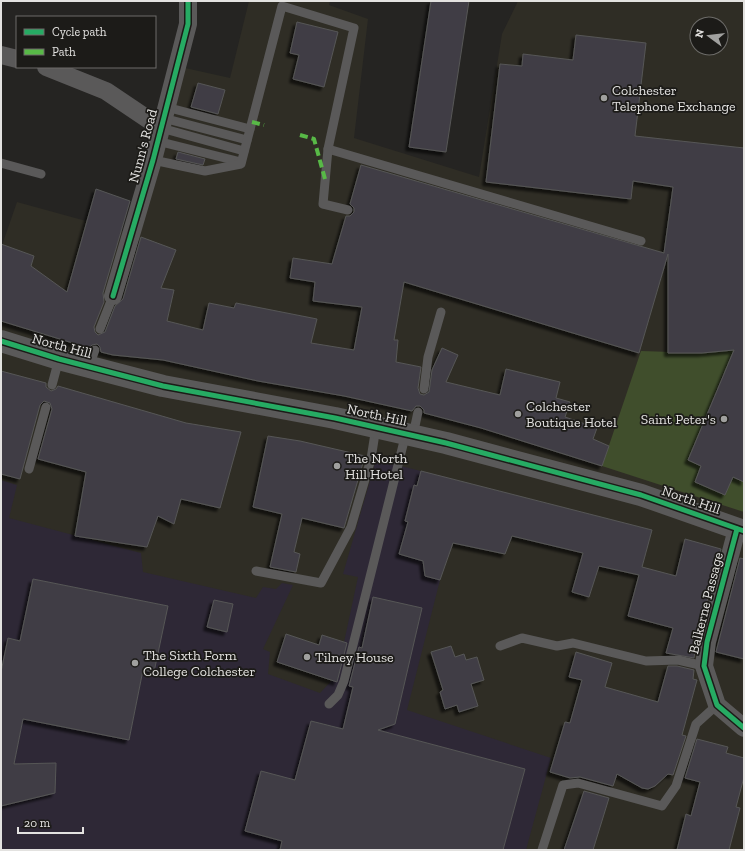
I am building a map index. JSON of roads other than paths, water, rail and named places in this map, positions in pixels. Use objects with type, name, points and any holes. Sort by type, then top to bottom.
[{"type":"street","name":"Nunn's Road","points":[[113,296],[153,160],[188,24],[188,1]]},
{"type":"street","points":[[1,55],[16,59]]},
{"type":"street","points":[[48,68],[106,91],[162,123]]},
{"type":"street","name":"North Hill","points":[[1,341],[59,359],[92,358],[163,386],[409,434],[641,495],[741,530]]},
{"type":"street","name":"Balkerne Passage","points":[[717,705],[704,666],[707,642],[741,530]]},
{"type":"street","points":[[717,705],[744,728]]},
{"type":"lane","points":[[153,160],[205,171],[241,164],[283,3],[354,28],[328,149],[323,204],[348,210]]},
{"type":"lane","points":[[162,123],[250,129]]},
{"type":"lane","points":[[162,123],[247,140]]},
{"type":"lane","points":[[162,123],[244,151]]},
{"type":"lane","points":[[162,123],[241,162]]},
{"type":"lane","points":[[328,149],[641,241]]},
{"type":"lane","points":[[1,163],[41,174]]},
{"type":"lane","name":"Nunn's Road","points":[[100,329],[113,296]]},
{"type":"lane","points":[[424,388],[428,357],[441,312]]},
{"type":"lane","points":[[52,385],[59,359]]},
{"type":"lane","points":[[29,469],[46,407]]},
{"type":"lane","points":[[329,704],[338,695],[344,681],[409,434],[418,412]]},
{"type":"lane","points":[[256,571],[321,583],[351,527],[371,459],[376,427]]},
{"type":"lane","points":[[500,646],[522,638],[557,646],[572,643],[646,661],[678,660],[704,666]]},
{"type":"lane","points":[[542,850],[563,785],[578,783],[662,806],[676,786],[696,724],[717,705]]},
{"type":"place","name":"Colchester Telephone Exchange","points":[[604,98]]},
{"type":"place","name":"Colchester Boutique Hotel","points":[[518,414]]},
{"type":"place","name":"Saint Peter's","points":[[724,419]]},
{"type":"place","name":"The North Hill Hotel","points":[[337,466]]},
{"type":"place","name":"Tilney House","points":[[307,657]]},
{"type":"place","name":"The Sixth Form College Colchester","points":[[135,663]]}]
